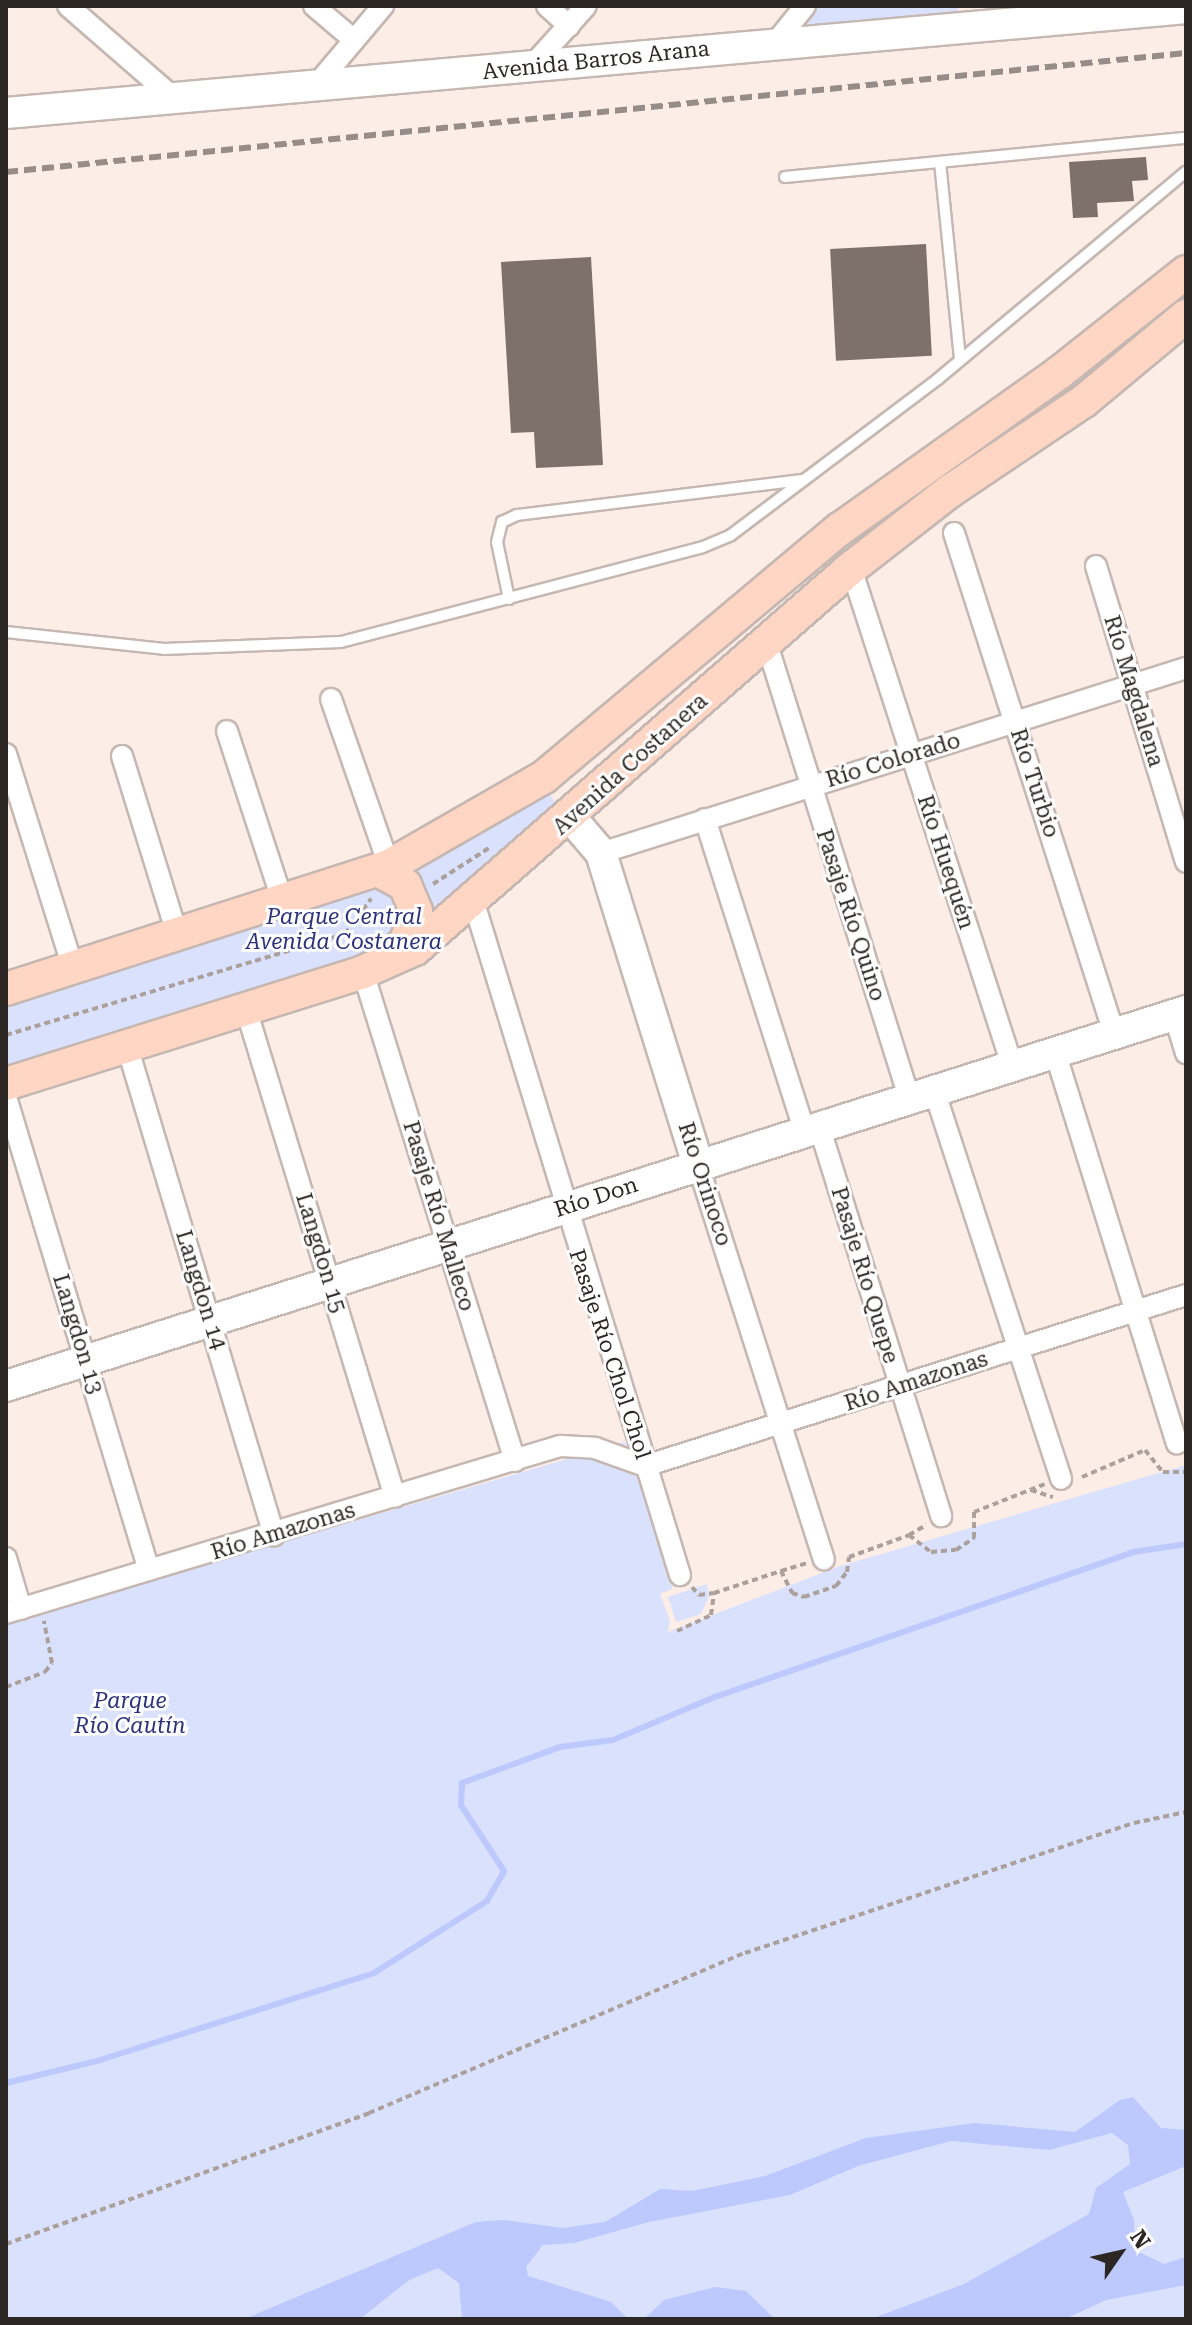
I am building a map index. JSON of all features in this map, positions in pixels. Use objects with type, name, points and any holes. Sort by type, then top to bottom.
[{"type":"main road","name":"Avenida Costanera","points":[[6,989],[384,868],[544,777],[840,529],[1060,372],[1186,272]]},
{"type":"main road","name":"Avenida Costanera","points":[[6,1084],[375,967],[415,949],[474,903],[851,568],[950,491],[1084,401],[1186,316]]},
{"type":"main road","points":[[375,967],[406,941],[416,911],[405,885],[384,868]]},
{"type":"street","points":[[68,6],[174,98]]},
{"type":"street","points":[[314,6],[354,40]]},
{"type":"street","points":[[313,89],[383,6]]},
{"type":"street","points":[[547,6],[569,26]]},
{"type":"street","points":[[531,67],[586,6]]},
{"type":"street","points":[[776,42],[805,6]]},
{"type":"street","name":"Avenida Barros Arana","points":[[6,113],[313,89],[776,42],[996,16],[1186,8]]},
{"type":"street","name":"Río Turbio","points":[[954,533],[1114,1033]]},
{"type":"street","name":"Río Magdalena","points":[[1096,566],[1186,862]]},
{"type":"street","name":"Río Huequén","points":[[851,568],[1012,1065]]},
{"type":"street","name":"Pasaje Río Quino","points":[[766,641],[810,786],[1067,1485]]},
{"type":"street","name":"Río Colorado","points":[[601,853],[1186,668]]},
{"type":"street","points":[[331,699],[384,868]]},
{"type":"street","points":[[227,731],[283,902]]},
{"type":"street","points":[[6,754],[73,968]]},
{"type":"street","points":[[122,756],[177,934]]},
{"type":"street","name":"Río Orinoco","points":[[571,818],[601,853],[824,1559]]},
{"type":"street","name":"Pasaje Río Quepe","points":[[705,819],[900,1386],[941,1516]]},
{"type":"street","name":"Pasaje Río Chol Chol","points":[[474,903],[564,1208],[680,1575]]},
{"type":"street","name":"Pasaje Río Malleco","points":[[375,967],[448,1244],[515,1461]]},
{"type":"street","name":"Langdon 15","points":[[246,1009],[395,1497]]},
{"type":"street","points":[[1180,1012],[1186,1053]]},
{"type":"street","name":"Río Don","points":[[6,1386],[1180,1012]]},
{"type":"street","name":"Langdon 14","points":[[127,1046],[274,1535]]},
{"type":"street","points":[[1055,1052],[1177,1443]]},
{"type":"street","name":"Langdon 13","points":[[6,1097],[149,1570]]},
{"type":"street","name":"Río Amazonas","points":[[23,1611],[560,1446],[595,1448],[645,1466],[1186,1295]]},
{"type":"street","points":[[6,1558],[23,1611]]},
{"type":"lane","points":[[785,177],[1186,138]]},
{"type":"lane","points":[[940,162],[960,358]]},
{"type":"lane","points":[[6,632],[164,649],[341,642],[703,547],[731,535],[804,480],[960,358],[1186,172]]},
{"type":"lane","points":[[509,599],[497,542],[502,522],[517,515],[804,480]]},
{"type":"path","points":[[677,1631],[706,1620],[714,1593],[781,1571],[792,1593],[812,1595],[836,1586],[847,1572],[849,1557],[909,1535],[931,1552],[949,1553],[974,1538],[974,1512],[1029,1490],[1051,1498],[1086,1471],[1145,1450],[1163,1472],[1186,1472]]},
{"type":"path","points":[[6,1687],[45,1672],[52,1663],[23,1611]]},
{"type":"path","points":[[6,2244],[369,2113],[745,1953],[1134,1823],[1186,1812]]},
{"type":"green space","points":[[809,6],[954,6],[965,15],[822,28],[809,25],[805,16]]},
{"type":"green space","name":"Parque Central Avenida Costanera","points":[[543,783],[564,817],[413,946],[6,1079],[6,992],[391,870]]},
{"type":"green space","name":"Parque Río Cautín","points":[[625,1442],[666,1557],[672,1589],[660,1594],[670,1621],[668,1632],[840,1566],[1186,1465],[1186,2319],[6,2319],[6,1623]]},
{"type":"green space","points":[[707,1584],[709,1596],[701,1614],[676,1622],[668,1597]]},
{"type":"water","points":[[1133,2097],[1161,2128],[1186,2130],[1186,2166],[1123,2192],[1134,2220],[1135,2250],[1164,2264],[1186,2257],[1186,2285],[1106,2300],[1065,2319],[871,2319],[964,2284],[1089,2214],[1096,2188],[1130,2164],[1128,2145],[1112,2133],[1049,2150],[951,2141],[858,2166],[790,2195],[649,2222],[574,2243],[543,2245],[526,2267],[528,2276],[611,2302],[628,2319],[462,2319],[459,2283],[438,2268],[409,2280],[360,2319],[244,2319],[476,2222],[504,2220],[563,2228],[605,2222],[660,2189],[692,2191],[765,2176],[866,2138],[975,2123],[1075,2132],[1120,2100]]},
{"type":"water","points":[[715,2287],[746,2291],[775,2319],[644,2319],[664,2300]]},
{"type":"building","points":[[1146,157],[1148,180],[1132,181],[1134,201],[1097,203],[1098,217],[1073,218],[1069,162]]},
{"type":"building","points":[[926,244],[932,356],[836,361],[830,249]]},
{"type":"building","points":[[591,257],[603,465],[536,468],[534,432],[511,433],[501,262]]},
{"type":"waterway","points":[[6,2083],[97,2061],[374,1973],[487,1901],[504,1871],[461,1805],[462,1783],[560,1747],[613,1740],[715,1697],[1133,1552],[1186,1544]]},
{"type":"railway","points":[[6,172],[1186,53]]}]
